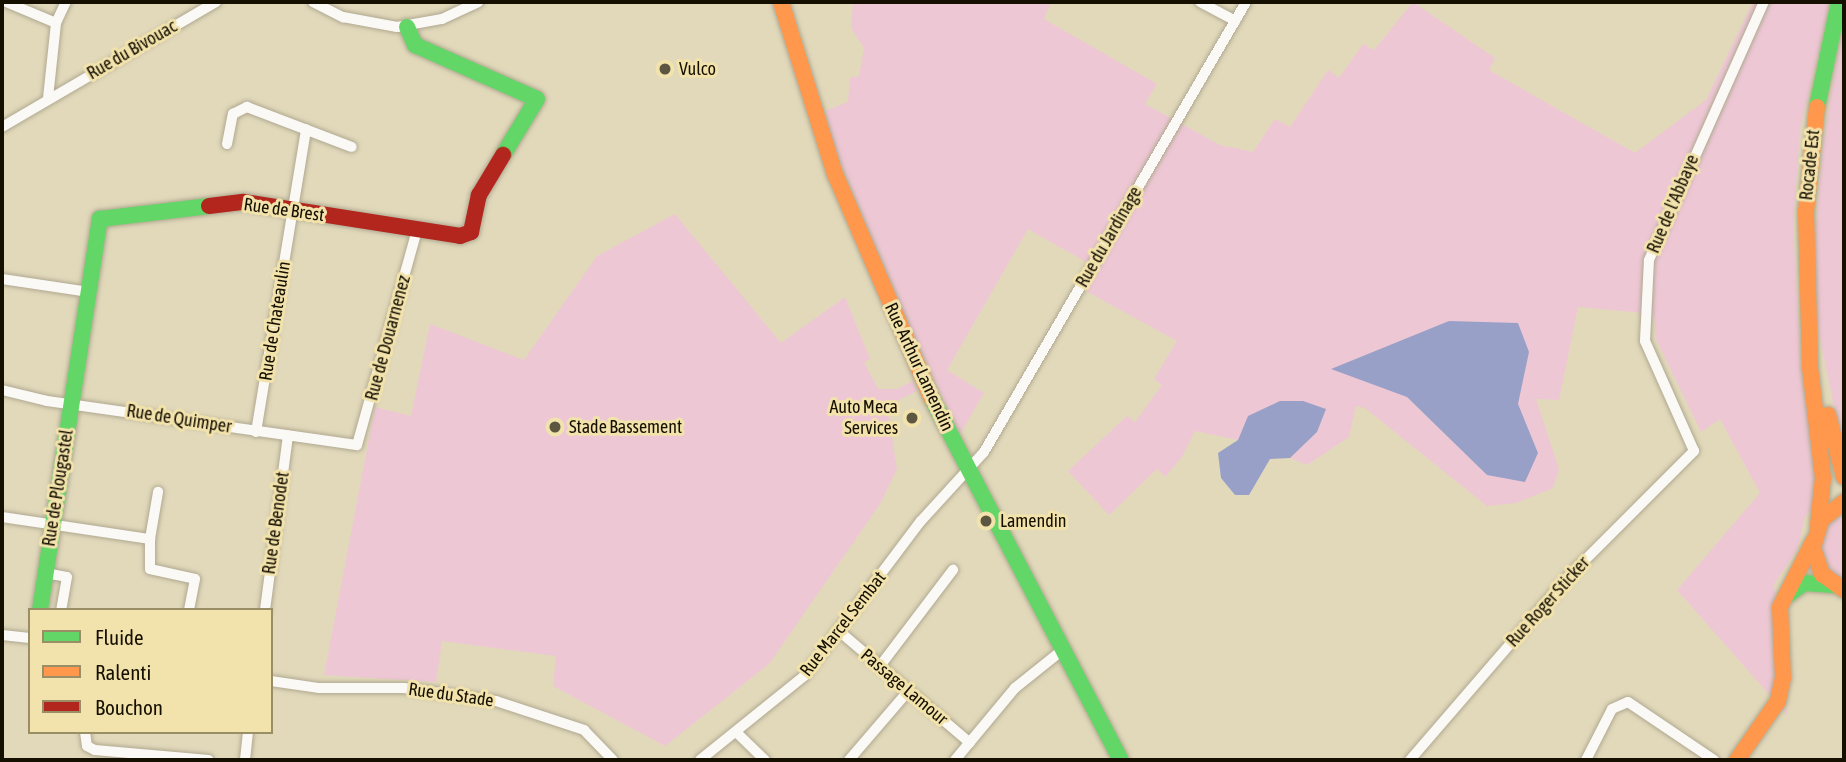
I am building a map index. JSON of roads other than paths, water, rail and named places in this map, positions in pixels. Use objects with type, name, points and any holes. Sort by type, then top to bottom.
[{"type":"street","points":[[6,2],[56,23]]},
{"type":"street","points":[[48,98],[56,23],[66,2]]},
{"type":"street","name":"Rue du Bivouac","points":[[2,127],[216,2]]},
{"type":"street","points":[[313,2],[356,20],[407,27],[442,19],[478,2]]},
{"type":"street","name":"Rue Arthur Lamendin","points":[[781,2],[840,187],[923,382],[1065,648],[1097,717]]},
{"type":"street","points":[[1199,2],[1235,21]]},
{"type":"street","name":"Rue du Jardinage","points":[[968,469],[984,452],[1246,2]]},
{"type":"street","name":"Rue de l'Abbaye","points":[[1694,451],[1645,341],[1649,260],[1764,2]]},
{"type":"street","name":"Rocade Est","points":[[1809,330],[1808,176],[1820,85],[1839,2]]},
{"type":"street","name":"Rue de Brest","points":[[100,219],[237,202],[417,230],[468,235],[482,190],[537,99],[475,68],[415,45],[407,27]]},
{"type":"street","points":[[227,144],[233,114],[242,107],[352,147]]},
{"type":"street","name":"Rue de Chateaulin","points":[[256,432],[306,129]]},
{"type":"street","name":"Rue de Plougastel","points":[[40,608],[100,219]]},
{"type":"street","name":"Rue de Douarnenez","points":[[357,445],[417,230]]},
{"type":"street","points":[[2,279],[89,292]]},
{"type":"street","points":[[1809,330],[1844,477]]},
{"type":"street","points":[[1737,760],[1770,716],[1781,693],[1781,601],[1813,542],[1818,525],[1824,478],[1809,330]]},
{"type":"street","name":"Rue de Quimper","points":[[2,390],[256,432],[357,445]]},
{"type":"street","name":"Rue de Benodet","points":[[265,608],[288,436]]},
{"type":"street","name":"Rue Roger Sticker","points":[[1410,760],[1569,576],[1694,451]]},
{"type":"street","name":"Rue Marcel Sembat","points":[[700,760],[804,676],[921,521],[968,469]]},
{"type":"street","points":[[158,492],[150,539],[150,569],[195,579],[189,608]]},
{"type":"street","points":[[1818,525],[1844,502]]},
{"type":"street","points":[[2,517],[150,539]]},
{"type":"street","points":[[1813,542],[1816,564],[1839,588]]},
{"type":"street","points":[[880,666],[953,570]]},
{"type":"street","points":[[45,573],[66,577],[61,608]]},
{"type":"street","points":[[1781,601],[1800,584],[1839,588]]},
{"type":"street","name":"Passage Lamour","points":[[839,631],[970,743]]},
{"type":"street","points":[[2,635],[28,638]]},
{"type":"street","points":[[955,760],[1015,688],[1065,648]]},
{"type":"street","name":"Rue du Stade","points":[[273,681],[319,688],[394,687],[496,701],[584,730],[613,760]]},
{"type":"street","points":[[849,760],[909,691]]},
{"type":"street","points":[[1586,760],[1612,709],[1628,702],[1714,760]]},
{"type":"street","points":[[1097,717],[1110,760]]},
{"type":"street","points":[[1097,717],[1121,760]]},
{"type":"street","points":[[736,732],[765,760]]},
{"type":"street","points":[[85,734],[87,746],[95,750],[209,760]]},
{"type":"street","points":[[245,760],[248,734]]},
{"type":"water","points":[[1449,321],[1518,323],[1529,352],[1518,404],[1538,453],[1525,482],[1487,475],[1407,397],[1331,369]]},
{"type":"water","points":[[1280,401],[1303,401],[1326,409],[1317,432],[1290,458],[1270,459],[1249,495],[1235,495],[1221,478],[1218,453],[1238,440],[1248,416]]},
{"type":"place","name":"Vulco","points":[[665,69]]},
{"type":"place","name":"Auto Meca Services","points":[[912,418]]},
{"type":"place","name":"Stade Bassement","points":[[555,427]]},
{"type":"place","name":"Lamendin","points":[[986,521]]}]
